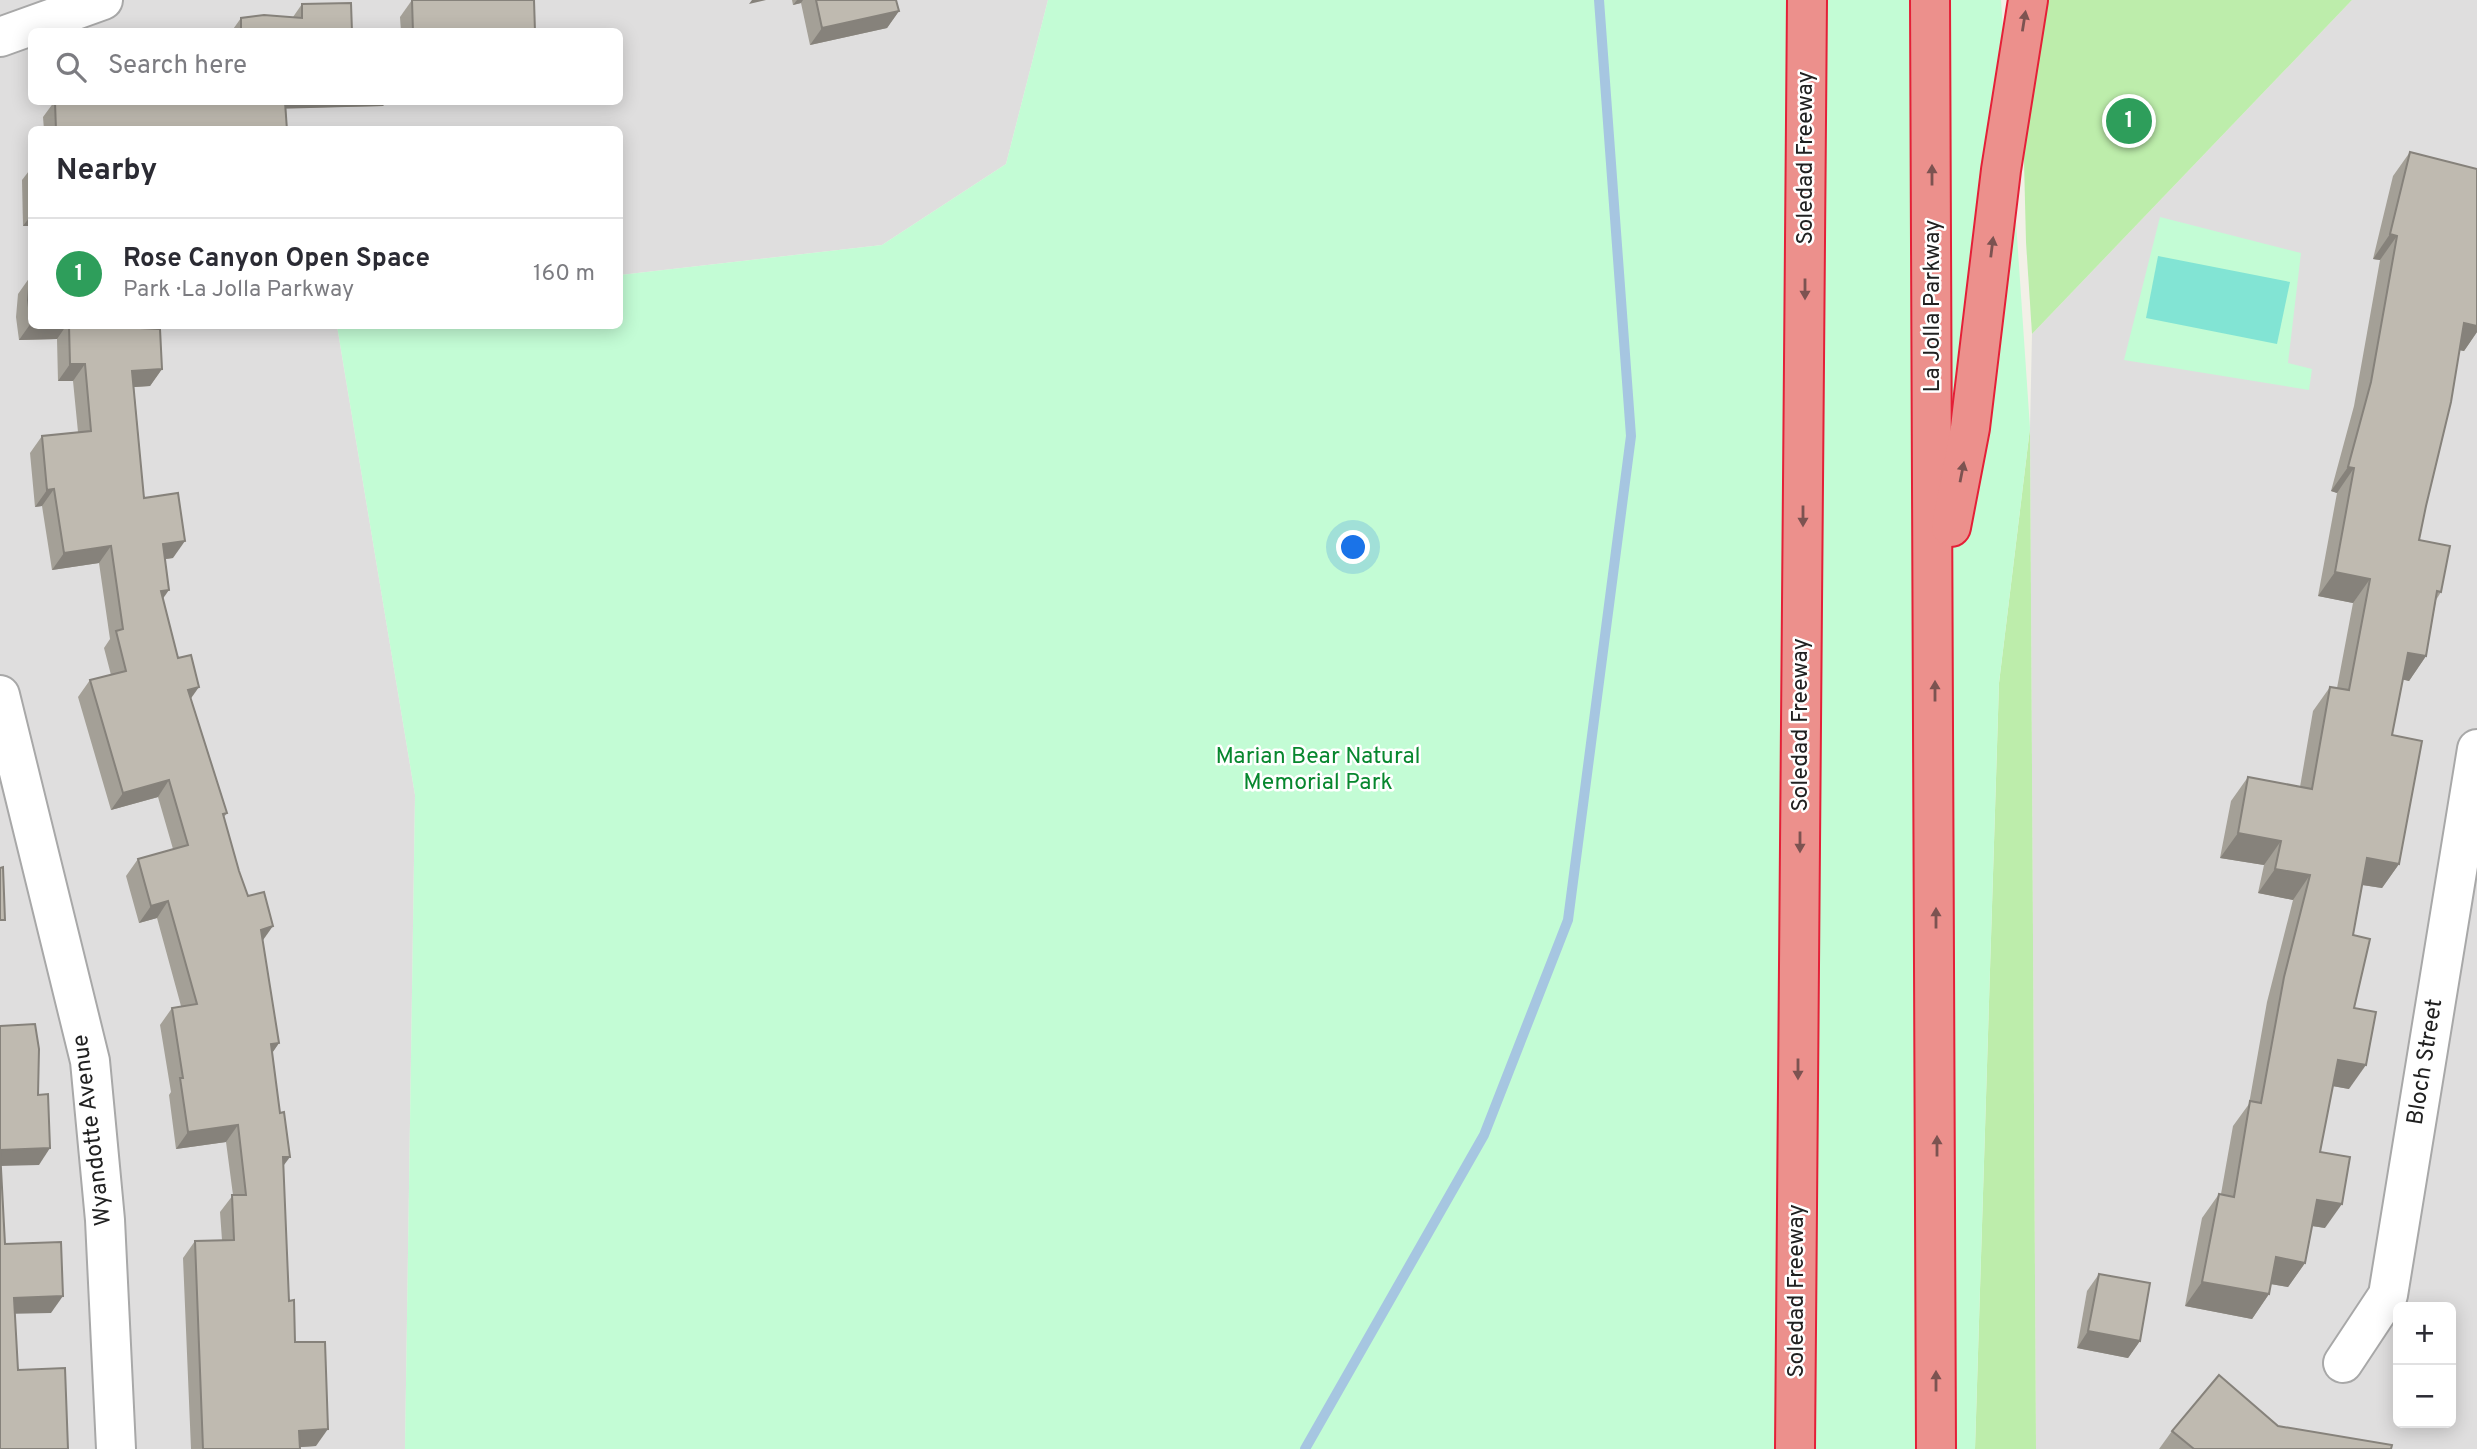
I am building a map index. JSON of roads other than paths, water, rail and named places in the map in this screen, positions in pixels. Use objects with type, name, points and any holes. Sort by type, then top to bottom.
[{"type":"highway","name":"Soledad Freeway","points":[[1795,1449],[1807,0]]},
{"type":"highway","name":"La Jolla Parkway","points":[[1930,0],[1934,611]]},
{"type":"highway","points":[[1936,1449],[1934,611],[1970,428],[2001,170],[2028,0]]},
{"type":"street","points":[[0,37],[103,0]]},
{"type":"street","name":"Wyandotte Avenue","points":[[0,695],[90,1061],[105,1220],[116,1449]]},
{"type":"street","name":"Bloch Street","points":[[2343,1363],[2388,1295],[2477,749]]},
{"type":"waterway","points":[[1305,1449],[1484,1135],[1568,920],[1631,436],[1599,0]]},
{"type":"place","name":"Rose Canyon Open Space","points":[[2129,121]]},
{"type":"park label","name":"Marian Bear Natural Memorial Park","points":[[1318,770]]}]
